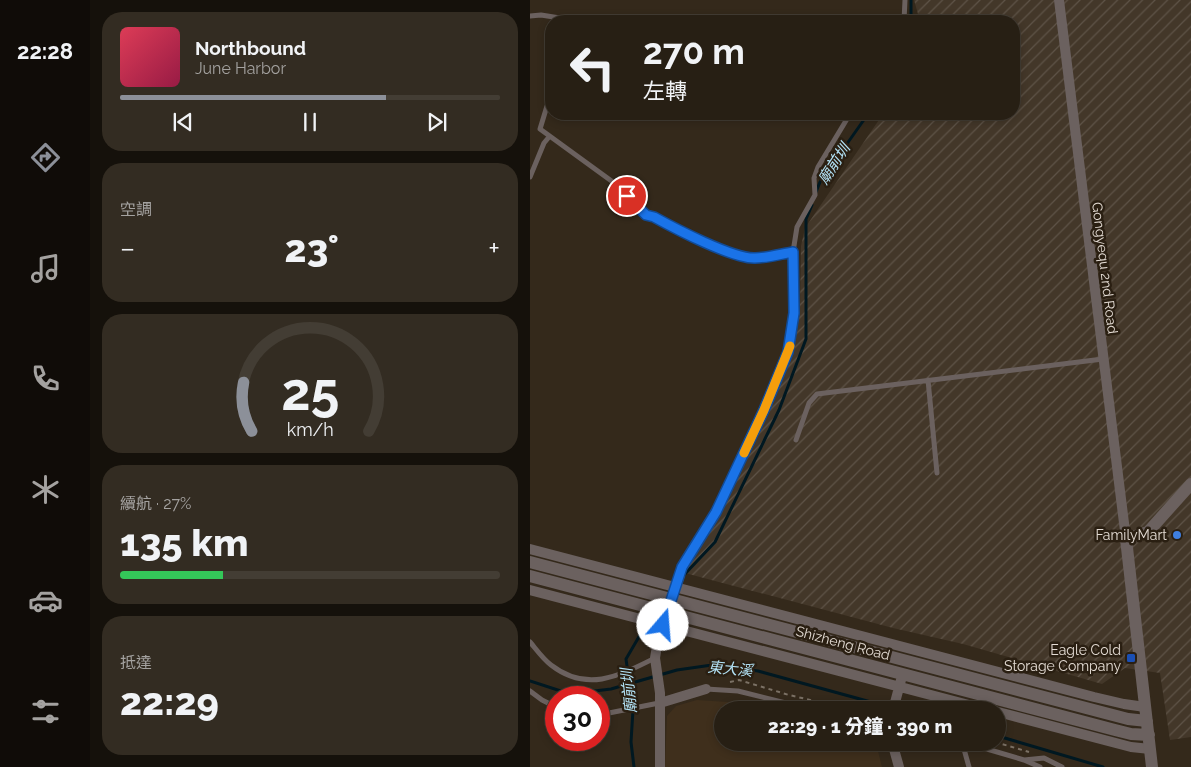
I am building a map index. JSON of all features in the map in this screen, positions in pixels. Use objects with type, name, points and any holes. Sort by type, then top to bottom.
[{"type":"street","name":"Gongyequ 2nd Road","points":[[1058,0],[1126,540]]},
{"type":"street","points":[[1152,765],[1126,540],[1148,532],[1191,484]]},
{"type":"street","name":"Shizheng Road","points":[[530,549],[1094,697],[1145,707]]},
{"type":"street","name":"Shizheng Road","points":[[530,562],[962,701]]},
{"type":"street","points":[[660,767],[660,698],[655,661],[663,625],[680,574]]},
{"type":"street","name":"Shizheng Road","points":[[530,576],[669,606],[910,649],[1128,719],[1147,721]]},
{"type":"street","name":"Shizheng Road","points":[[530,590],[663,625],[1123,732],[1149,735]]},
{"type":"street","points":[[895,701],[910,649]]},
{"type":"street","points":[[660,698],[706,689]]},
{"type":"street","points":[[1006,714],[1130,748],[1150,749]]},
{"type":"street","points":[[895,751],[899,767]]},
{"type":"lane","points":[[904,15],[905,0]]},
{"type":"lane","points":[[530,16],[545,16]]},
{"type":"lane","points":[[545,113],[540,129],[617,185],[646,215],[724,250],[753,258],[793,252]]},
{"type":"lane","points":[[680,574],[682,567],[716,512],[764,410],[788,352],[794,313],[793,252],[797,227],[815,195],[814,178],[818,167],[846,120]]},
{"type":"lane","points":[[530,177],[544,142],[549,137]]},
{"type":"lane","points":[[796,440],[809,404],[817,394],[1103,359]]},
{"type":"lane","points":[[928,380],[937,473]]},
{"type":"lane","points":[[530,642],[550,664],[571,677],[594,681],[612,678],[655,661]]},
{"type":"lane","points":[[706,689],[738,691],[778,701]]},
{"type":"lane","points":[[530,691],[545,702]]},
{"type":"lane","points":[[610,713],[660,698]]},
{"type":"lane","points":[[965,751],[969,767]]},
{"type":"lane","points":[[994,751],[1024,760],[1039,767],[1044,758]]},
{"type":"lane","points":[[1024,760],[1044,758],[1062,767]]},
{"type":"path","points":[[1006,746],[1044,758]]},
{"type":"shaded area","points":[[914,0],[1191,0],[1191,737],[1170,740],[1160,673],[1125,668],[1102,684],[963,644],[893,628],[685,573],[733,488],[779,385],[792,351],[800,307],[801,246],[805,228],[879,120],[1020,120],[1020,15],[918,15]]},
{"type":"shaded area","points":[[697,700],[714,701],[714,751],[878,751],[882,767],[665,767],[667,716],[676,706]]},
{"type":"waterway","name":"廟前圳","points":[[911,0],[911,15]]},
{"type":"waterway","name":"廟前圳","points":[[816,192],[820,182],[864,120]]},
{"type":"waterway","name":"廟前圳","points":[[683,576],[715,542],[779,410],[806,339],[806,219],[812,205]]},
{"type":"waterway","name":"廟前圳","points":[[634,767],[631,742],[633,710],[626,659],[654,611]]},
{"type":"waterway","name":"東大溪","points":[[530,681],[570,694],[611,689],[677,670],[712,665],[758,671],[867,701]]},
{"type":"waterway","name":"東大溪","points":[[1006,738],[1103,767]]},
{"type":"slow traffic","points":[[744,453],[790,346]]},
{"type":"place","name":"FamilyMart","points":[[1177,535]]},
{"type":"place","name":"Eagle Cold Storage Company","points":[[1131,658]]},
{"type":"route","points":[[627,196],[646,215],[724,250],[753,258],[793,252],[794,313],[791,343],[788,352],[764,410],[716,512],[682,567],[663,625]]}]
